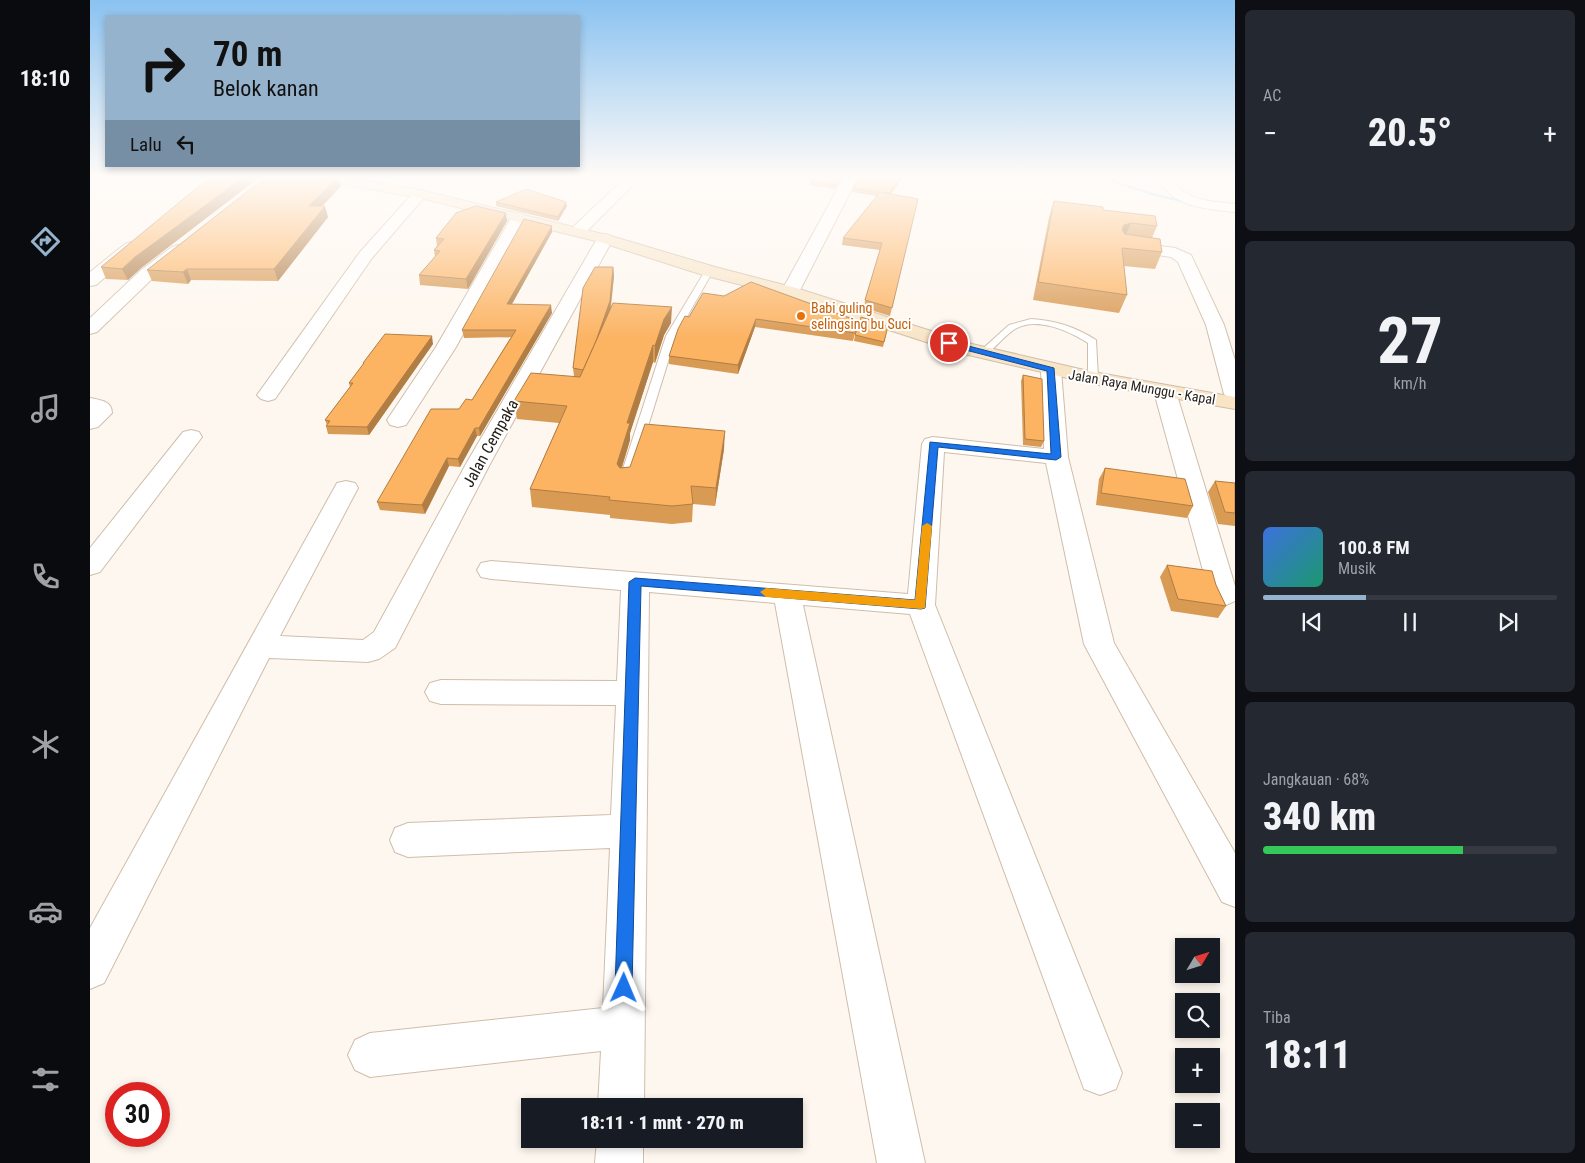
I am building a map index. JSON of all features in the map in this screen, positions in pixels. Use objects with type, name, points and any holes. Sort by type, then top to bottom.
[{"type":"street","points":[[268,395],[366,255],[387,231]]},
{"type":"street","points":[[398,420],[446,347],[511,231]]},
{"type":"street","name":"Jalan Raya Munggu - Kapal","points":[[574,231],[709,271],[790,292],[983,353],[1051,370],[1165,392],[1235,403]]},
{"type":"street","points":[[790,292],[822,231]]},
{"type":"street","points":[[90,282],[141,238]]},
{"type":"street","points":[[90,328],[147,274],[194,238]]},
{"type":"street","name":"Jalan Cempaka","points":[[260,646],[368,651],[385,640],[478,464],[605,239]]},
{"type":"street","points":[[1125,246],[1175,253],[1185,259],[1215,325],[1235,394]]},
{"type":"street","points":[[1051,370],[1056,457],[1099,644],[1235,889]]},
{"type":"street","points":[[1165,392],[1224,596]]},
{"type":"street","points":[[90,404],[101,408],[101,413],[90,422]]},
{"type":"street","points":[[90,566],[191,437]]},
{"type":"street","points":[[1056,457],[933,444],[921,605],[1100,1073]]},
{"type":"street","points":[[90,969],[260,646],[346,488]]},
{"type":"street","points":[[491,570],[921,605]]},
{"type":"street","points":[[621,1098],[635,582]]},
{"type":"street","points":[[787,594],[900,1163]]},
{"type":"street","points":[[441,692],[632,693]]},
{"type":"street","points":[[408,840],[628,831]]},
{"type":"street","points":[[370,1055],[623,1027]]},
{"type":"street","points":[[619,1163],[620,1148]]},
{"type":"lane","points":[[625,481],[671,336],[709,271]]},
{"type":"lane","points":[[983,353],[1013,326],[1024,322],[1067,328],[1082,334],[1093,342],[1093,378]]},
{"type":"building","points":[[144,231],[170,231],[122,269],[101,267]]},
{"type":"building","points":[[197,231],[305,231],[274,269],[187,269],[183,272],[147,270]]},
{"type":"building","points":[[441,231],[495,231],[466,279],[419,275],[440,251],[434,250],[444,239],[436,238]]},
{"type":"building","points":[[517,231],[549,231],[507,304],[551,305],[479,428],[475,428],[458,459],[447,458],[422,505],[377,502],[431,409],[459,409],[466,399],[472,400],[516,330],[462,330]]},
{"type":"building","points":[[848,231],[910,231],[892,308],[865,300],[882,243],[843,238]]},
{"type":"building","points":[[1048,231],[1123,231],[1125,234],[1160,239],[1162,252],[1122,248],[1127,295],[1038,282]]},
{"type":"building","points":[[595,267],[613,267],[610,301],[596,341],[583,370],[573,368],[583,288]]},
{"type":"building","points":[[751,282],[858,321],[855,333],[756,319],[738,365],[669,356],[678,329],[685,316],[689,317],[703,293],[724,296]]},
{"type":"building","points":[[613,303],[672,307],[664,319],[655,346],[653,345],[627,423],[630,423],[617,464],[620,468],[630,467],[645,424],[725,431],[716,488],[691,486],[693,504],[672,506],[609,500],[610,497],[530,489],[567,406],[514,401],[531,373],[580,377]]},
{"type":"building","points":[[861,317],[888,326],[884,342],[855,335]]},
{"type":"building","points":[[385,334],[432,336],[367,427],[326,426],[330,421],[325,420],[353,383],[349,383]]},
{"type":"building","points":[[1023,375],[1042,379],[1044,441],[1025,439]]},
{"type":"building","points":[[1105,468],[1185,479],[1193,506],[1101,493]]},
{"type":"building","points":[[1215,481],[1235,483],[1235,513],[1225,512]]},
{"type":"building","points":[[1167,565],[1212,571],[1226,606],[1178,599]]},
{"type":"slow traffic","points":[[766,592],[921,605],[927,526]]},
{"type":"place","name":"Babi guling selingsing bu Suci","points":[[801,316]]},
{"type":"route","points":[[624,988],[635,582],[921,605],[933,444],[1056,457],[1051,370],[949,343]]}]
